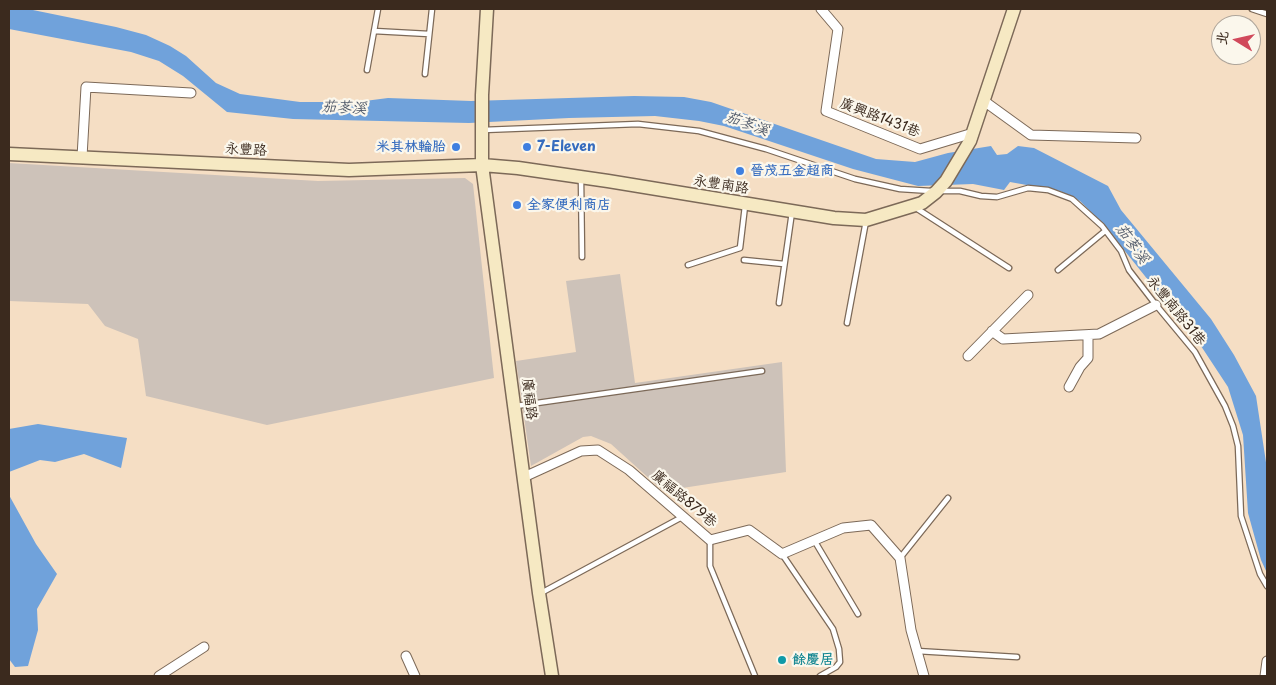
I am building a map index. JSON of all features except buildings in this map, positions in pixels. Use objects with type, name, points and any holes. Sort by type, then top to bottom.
[{"type":"street","name":"廣福路","points":[[487,9],[482,95],[482,165],[539,593],[552,676]]},
{"type":"street","name":"廣興路1431巷","points":[[821,9],[838,28],[826,111],[920,148],[973,133]]},
{"type":"street","points":[[973,133],[1014,9]]},
{"type":"street","points":[[82,158],[86,87],[191,93]]},
{"type":"street","points":[[984,101],[1031,135],[1136,138]]},
{"type":"street","name":"永豐南路","points":[[482,165],[581,177],[792,212],[866,220],[922,203],[936,192],[946,181],[973,133]]},
{"type":"street","name":"永豐路","points":[[9,154],[350,170],[482,165]]},
{"type":"street","points":[[968,356],[1028,295]]},
{"type":"street","points":[[992,331],[1003,339],[1088,336],[1099,334],[1156,305]]},
{"type":"street","points":[[1070,387],[1080,367],[1088,358],[1088,336]]},
{"type":"street","name":"廣福路879巷","points":[[524,478],[581,451],[598,450],[629,470],[710,540],[749,530],[782,554]]},
{"type":"street","points":[[782,554],[843,528],[871,525],[900,558],[911,630],[924,676]]},
{"type":"street","points":[[159,676],[204,647]]},
{"type":"street","points":[[406,656],[415,676]]},
{"type":"street","points":[[1265,676],[1267,661]]},
{"type":"lane","points":[[367,70],[378,9]]},
{"type":"lane","points":[[425,74],[432,9]]},
{"type":"lane","points":[[1252,9],[1267,14]]},
{"type":"lane","points":[[374,31],[429,34]]},
{"type":"lane","name":"永豐南路31巷","points":[[482,128],[638,124],[699,132],[766,149],[855,179],[900,189],[936,192],[960,191],[997,197],[1028,188],[1048,190],[1072,199],[1105,230],[1121,251],[1129,270],[1196,352],[1228,412],[1238,446],[1241,516],[1260,574],[1267,586]]},
{"type":"lane","points":[[581,177],[582,258]]},
{"type":"lane","points":[[688,265],[740,248],[746,204]]},
{"type":"lane","points":[[912,206],[1008,268]]},
{"type":"lane","points":[[779,302],[792,212]]},
{"type":"lane","points":[[847,323],[866,220]]},
{"type":"lane","points":[[1058,270],[1105,230]]},
{"type":"lane","points":[[744,260],[784,264]]},
{"type":"lane","points":[[515,407],[762,371]]},
{"type":"lane","points":[[900,558],[948,498]]},
{"type":"lane","points":[[539,593],[684,516]]},
{"type":"lane","points":[[710,540],[710,566],[756,676]]},
{"type":"lane","points":[[814,540],[858,614]]},
{"type":"lane","points":[[782,554],[833,629],[839,648],[840,662],[836,667],[820,676]]},
{"type":"lane","points":[[917,651],[1017,657]]},
{"type":"shaded area","points":[[9,163],[318,181],[465,178],[473,184],[494,378],[267,425],[146,396],[138,339],[105,326],[88,304],[9,301]]},
{"type":"shaded area","points":[[620,274],[635,383],[782,362],[786,472],[663,491],[611,444],[591,436],[583,437],[531,466],[516,361],[576,352],[566,281]]},
{"type":"water","name":"茄苳溪","points":[[9,9],[28,9],[146,35],[186,56],[216,83],[240,94],[300,102],[357,102],[388,98],[471,101],[634,96],[684,97],[711,102],[876,159],[915,162],[948,153],[991,146],[997,155],[1007,154],[1018,146],[1034,148],[1108,186],[1121,210],[1211,319],[1234,355],[1256,396],[1267,469],[1267,573],[1261,560],[1248,513],[1243,435],[1228,387],[1201,346],[1104,225],[1080,201],[1060,191],[1010,182],[1004,190],[973,184],[918,186],[853,169],[724,126],[655,116],[469,123],[293,119],[227,112],[183,76],[159,61],[131,52],[9,29]]},
{"type":"water","points":[[38,424],[127,438],[121,468],[84,454],[55,462],[40,460],[9,472],[9,429]]},
{"type":"water","points":[[9,495],[36,544],[57,574],[37,609],[38,630],[28,666],[15,667],[9,659]]},
{"type":"place","name":"米其林輪胎","points":[[456,147]]},
{"type":"place","name":"7-Eleven","points":[[527,147]]},
{"type":"place","name":"晉茂五金超商","points":[[740,171]]},
{"type":"place","name":"全家便利商店","points":[[517,205]]},
{"type":"place","name":"餘慶居","points":[[782,660]]}]
